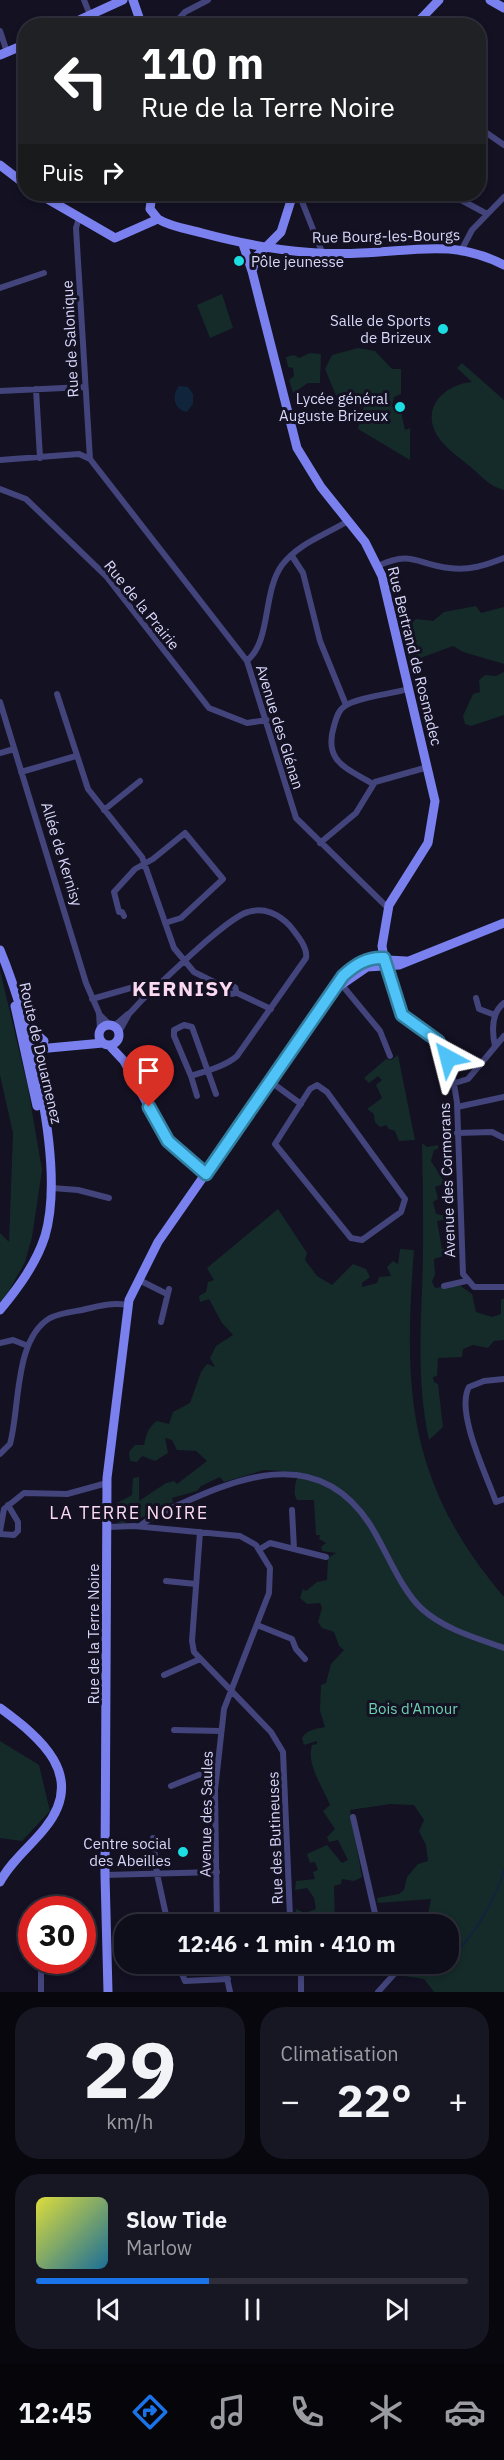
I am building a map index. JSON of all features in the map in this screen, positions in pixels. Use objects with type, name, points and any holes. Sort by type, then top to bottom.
[{"type":"street","points":[[84,0],[92,18]]},
{"type":"street","points":[[83,18],[123,0]]},
{"type":"street","points":[[132,0],[139,18]]},
{"type":"street","points":[[179,18],[185,12],[208,0]]},
{"type":"street","points":[[422,18],[439,0]]},
{"type":"street","points":[[490,0],[504,6]]},
{"type":"street","points":[[499,0],[504,6]]},
{"type":"street","points":[[0,31],[3,53],[18,47]]},
{"type":"street","points":[[486,133],[504,145]]},
{"type":"street","points":[[0,165],[18,179]]},
{"type":"street","points":[[462,249],[468,236],[504,197]]},
{"type":"street","points":[[51,201],[108,236],[117,238],[158,219],[150,209],[151,201]]},
{"type":"street","points":[[252,272],[256,259],[281,232],[291,201]]},
{"type":"street","points":[[302,201],[322,252]]},
{"type":"street","points":[[463,201],[487,214]]},
{"type":"street","name":"Rue de Salonique","points":[[79,218],[76,228],[90,459]]},
{"type":"street","name":"Rue Bourg-les-Bourgs","points":[[158,219],[265,249],[322,252],[462,249],[481,254],[504,265]]},
{"type":"street","name":"Rue Bertrand de Rosmadec","points":[[243,244],[297,448],[321,487],[365,542],[378,566],[435,801],[431,833],[424,852],[388,908],[382,946],[385,961]]},
{"type":"street","points":[[0,288],[44,273]]},
{"type":"street","points":[[0,391],[86,387]]},
{"type":"street","points":[[36,389],[40,458]]},
{"type":"street","points":[[0,460],[79,454],[90,459]]},
{"type":"street","name":"Avenue des Glénan","points":[[90,459],[247,661],[294,814],[320,843],[388,908]]},
{"type":"street","name":"Rue de la Prairie","points":[[0,489],[26,499],[100,571],[209,708],[247,723],[267,720]]},
{"type":"street","points":[[247,661],[257,651],[277,574],[292,556],[317,536],[348,520]]},
{"type":"street","points":[[292,556],[303,573],[320,641],[346,705]]},
{"type":"street","points":[[378,566],[401,557],[464,569],[504,558]]},
{"type":"street","points":[[373,784],[339,762],[331,751],[334,725],[340,711],[346,705],[408,690]]},
{"type":"street","points":[[57,694],[88,789],[145,864],[172,945],[198,974],[228,989],[233,986],[235,992],[271,1009]]},
{"type":"street","name":"Allée de Kernisy","points":[[0,702],[92,999],[166,1138],[206,1174]]},
{"type":"street","points":[[0,753],[14,749]]},
{"type":"street","points":[[21,772],[76,756]]},
{"type":"street","points":[[320,843],[357,813],[373,784],[381,779],[428,767]]},
{"type":"street","points":[[104,810],[140,781]]},
{"type":"street","points":[[124,916],[122,912],[119,912],[113,894],[130,873],[185,833],[223,878],[222,883],[184,916],[165,924]]},
{"type":"street","points":[[27,1045],[87,1043],[109,1034],[185,962],[240,915],[260,910],[276,915],[289,925],[307,954],[305,962],[236,1058],[191,1076]]},
{"type":"street","points":[[385,961],[406,961],[504,925]]},
{"type":"street","name":"Route de Douarnenez","points":[[0,950],[27,1027],[27,1045],[35,1064],[52,1188],[49,1215],[41,1247],[24,1278],[0,1311]]},
{"type":"street","name":"Rue de la Terre Noire","points":[[108,1992],[105,1875],[107,1483],[128,1305],[158,1242],[338,987],[351,974],[368,963],[385,961]]},
{"type":"street","name":"Avenue des Cormorans","points":[[385,961],[402,1015],[433,1037],[444,1049],[455,1083],[462,1268],[466,1281]]},
{"type":"street","name":"Route de Douarnenez","points":[[6,965],[27,1045],[48,1148]]},
{"type":"street","points":[[92,999],[134,987],[141,995]]},
{"type":"street","points":[[338,987],[380,1031],[390,1056]]},
{"type":"street","points":[[476,998],[479,1009],[495,1015]]},
{"type":"street","points":[[495,1046],[495,1015],[504,1002]]},
{"type":"street","points":[[197,1096],[174,1036],[174,1030],[179,1026],[192,1027],[216,1094]]},
{"type":"street","points":[[27,1027],[46,1044]]},
{"type":"street","points":[[455,1083],[468,1079],[503,1038]]},
{"type":"street","points":[[35,1064],[46,1044]]},
{"type":"street","points":[[271,1082],[301,1104]]},
{"type":"street","points":[[313,1086],[323,1088],[403,1194],[405,1204],[401,1212],[362,1240],[351,1238],[275,1144],[301,1104],[313,1086]]},
{"type":"street","points":[[457,1107],[504,1097]]},
{"type":"street","points":[[457,1133],[492,1132],[504,1138]]},
{"type":"street","points":[[52,1188],[78,1190],[109,1198]]},
{"type":"street","points":[[139,1280],[168,1292],[161,1322]]},
{"type":"street","points":[[444,1286],[466,1281],[477,1288],[504,1287]]},
{"type":"street","points":[[0,1454],[8,1449],[12,1438],[28,1346],[40,1328],[61,1314],[111,1304],[128,1305]]},
{"type":"street","points":[[0,1342],[13,1340],[28,1346]]},
{"type":"street","points":[[504,1379],[484,1381],[469,1388],[465,1404],[470,1430],[496,1502],[504,1499]]},
{"type":"street","points":[[140,1526],[152,1516],[247,1477],[274,1474],[320,1480],[338,1490],[360,1511],[384,1547],[412,1599],[450,1627],[504,1648]]},
{"type":"street","points":[[8,1505],[18,1522],[18,1531],[14,1535],[0,1532],[2,1514],[8,1505],[27,1492],[67,1494],[107,1483]]},
{"type":"street","points":[[292,1509],[294,1549]]},
{"type":"street","points":[[108,1527],[140,1526],[240,1536],[260,1549],[270,1543],[326,1557]]},
{"type":"street","points":[[164,1675],[200,1659],[194,1652],[192,1641],[201,1532]]},
{"type":"street","name":"Avenue des Saules","points":[[217,1914],[216,1771],[221,1731],[230,1689],[257,1624],[272,1580],[269,1564],[260,1549]]},
{"type":"street","points":[[166,1581],[196,1584]]},
{"type":"street","points":[[257,1624],[292,1640],[305,1659]]},
{"type":"street","name":"Rue des Butineuses","points":[[200,1659],[271,1732],[283,1752],[288,1862],[287,1914]]},
{"type":"street","points":[[0,1708],[47,1748],[56,1762],[62,1785],[60,1801],[50,1822],[2,1873],[0,1882]]},
{"type":"street","points":[[174,1730],[221,1731]]},
{"type":"street","points":[[171,1786],[206,1772],[216,1771]]},
{"type":"street","points":[[353,1817],[374,1914]]},
{"type":"street","points":[[153,1838],[157,1874],[166,1914]]},
{"type":"street","points":[[105,1875],[217,1872]]},
{"type":"street","points":[[41,1974],[41,1992]]},
{"type":"street","points":[[182,1974],[185,1981],[228,1980]]},
{"type":"street","points":[[226,1974],[230,1992]]},
{"type":"street","points":[[301,1974],[301,1992]]},
{"type":"street","points":[[378,1992],[394,1974]]},
{"type":"green space","points":[[222,294],[233,328],[210,338],[197,305]]},
{"type":"green space","points":[[358,348],[375,351],[392,369],[401,369],[401,394],[394,397],[392,406],[401,412],[405,430],[410,428],[410,460],[358,429],[364,406],[359,394],[351,398],[337,398],[325,369],[332,355]]},
{"type":"green space","points":[[310,353],[321,354],[320,383],[308,383],[293,393],[289,380],[294,376],[293,368],[288,367],[286,357],[294,355],[299,358]]},
{"type":"green space","points":[[462,363],[504,400],[504,490],[487,482],[452,452],[434,430],[432,420],[436,402],[451,388],[472,382],[457,368]]},
{"type":"green space","points":[[476,606],[481,613],[504,607],[504,664],[463,652],[453,646],[415,660],[408,657],[407,646],[415,641],[412,623],[416,619],[433,621],[444,612]]},
{"type":"green space","points":[[504,672],[504,715],[471,726],[465,724],[463,716],[473,694],[480,692],[479,680],[485,675],[496,676]]},
{"type":"green space","points":[[0,970],[28,1088],[42,1170],[32,1237],[25,1262],[0,1307],[0,1233],[9,1242],[13,1133],[0,1075]]},
{"type":"green space","points":[[398,1055],[415,1140],[399,1141],[395,1131],[386,1125],[380,1127],[375,1122],[374,1114],[367,1109],[382,1098],[376,1085],[382,1080],[378,1076],[369,1083],[364,1078],[386,1059],[391,1060]]},
{"type":"green space","points":[[422,1143],[427,1147],[438,1145],[431,1161],[445,1183],[435,1187],[438,1199],[433,1202],[436,1214],[447,1216],[448,1219],[437,1221],[442,1249],[458,1245],[456,1257],[451,1258],[450,1254],[434,1259],[435,1274],[432,1282],[435,1288],[458,1284],[472,1294],[476,1312],[492,1317],[501,1314],[501,1300],[504,1298],[504,1340],[494,1341],[488,1348],[473,1345],[463,1349],[462,1357],[438,1358],[437,1376],[433,1377],[434,1382],[438,1384],[443,1427],[429,1440],[425,1421],[421,1365]]},
{"type":"green space","name":"Bois d'Amour","points":[[278,1209],[307,1253],[305,1260],[317,1276],[332,1285],[353,1264],[366,1269],[370,1277],[362,1283],[362,1287],[377,1283],[379,1277],[391,1276],[387,1267],[393,1261],[398,1264],[400,1249],[414,1250],[410,1348],[412,1392],[419,1434],[430,1475],[448,1515],[472,1555],[504,1597],[504,1992],[434,1992],[424,1979],[404,1974],[459,1974],[459,1914],[428,1914],[431,1899],[378,1903],[377,1898],[399,1894],[404,1890],[407,1877],[418,1864],[428,1861],[426,1845],[419,1831],[424,1820],[414,1805],[390,1804],[350,1810],[362,1877],[354,1881],[342,1879],[341,1884],[334,1886],[335,1914],[295,1914],[296,1909],[305,1913],[316,1909],[314,1898],[307,1888],[295,1890],[296,1881],[315,1879],[313,1872],[318,1870],[315,1862],[310,1863],[307,1854],[327,1845],[342,1863],[348,1860],[338,1840],[329,1842],[327,1837],[335,1829],[323,1811],[330,1805],[311,1760],[312,1745],[317,1744],[317,1741],[304,1745],[302,1738],[309,1731],[325,1727],[320,1711],[321,1685],[326,1683],[331,1664],[344,1650],[339,1646],[334,1632],[322,1628],[318,1622],[322,1608],[320,1603],[307,1604],[300,1598],[303,1589],[306,1591],[317,1582],[327,1580],[328,1558],[336,1553],[322,1551],[321,1547],[326,1543],[319,1539],[320,1535],[316,1535],[314,1500],[297,1500],[295,1486],[299,1472],[264,1470],[224,1482],[220,1477],[201,1486],[197,1491],[172,1498],[173,1502],[137,1520],[135,1516],[124,1524],[118,1523],[115,1504],[132,1495],[133,1478],[139,1477],[139,1501],[166,1483],[174,1481],[177,1484],[207,1461],[196,1451],[177,1450],[172,1440],[165,1438],[168,1453],[155,1461],[142,1456],[137,1462],[130,1461],[129,1452],[135,1445],[144,1445],[151,1426],[157,1421],[169,1424],[173,1412],[190,1403],[201,1372],[207,1364],[215,1367],[210,1358],[216,1346],[233,1335],[222,1323],[209,1299],[200,1302],[199,1296],[206,1292],[208,1282],[214,1280],[207,1268]]},
{"type":"green space","points":[[0,1741],[39,1765],[50,1811],[22,1841],[0,1838]]},
{"type":"water","points":[[179,386],[188,387],[193,394],[193,404],[187,412],[179,408],[175,402],[175,394]]},
{"type":"waterway","points":[[459,1949],[482,1918],[496,1892],[504,1870]]},
{"type":"place","name":"Pôle jeunesse","points":[[239,261]]},
{"type":"place","name":"Salle de Sports de Brizeux","points":[[443,329]]},
{"type":"place","name":"Lycée général Auguste Brizeux","points":[[400,407]]},
{"type":"place","name":"Centre social des Abeilles","points":[[183,1852]]},
{"type":"district","name":"KERNISY","points":[[183,988]]},
{"type":"district","name":"LA TERRE NOIRE","points":[[129,1512]]},
{"type":"route","points":[[149,1107],[168,1141],[206,1174],[343,976],[368,959],[384,958],[402,1015],[438,1041],[448,1058]]}]
